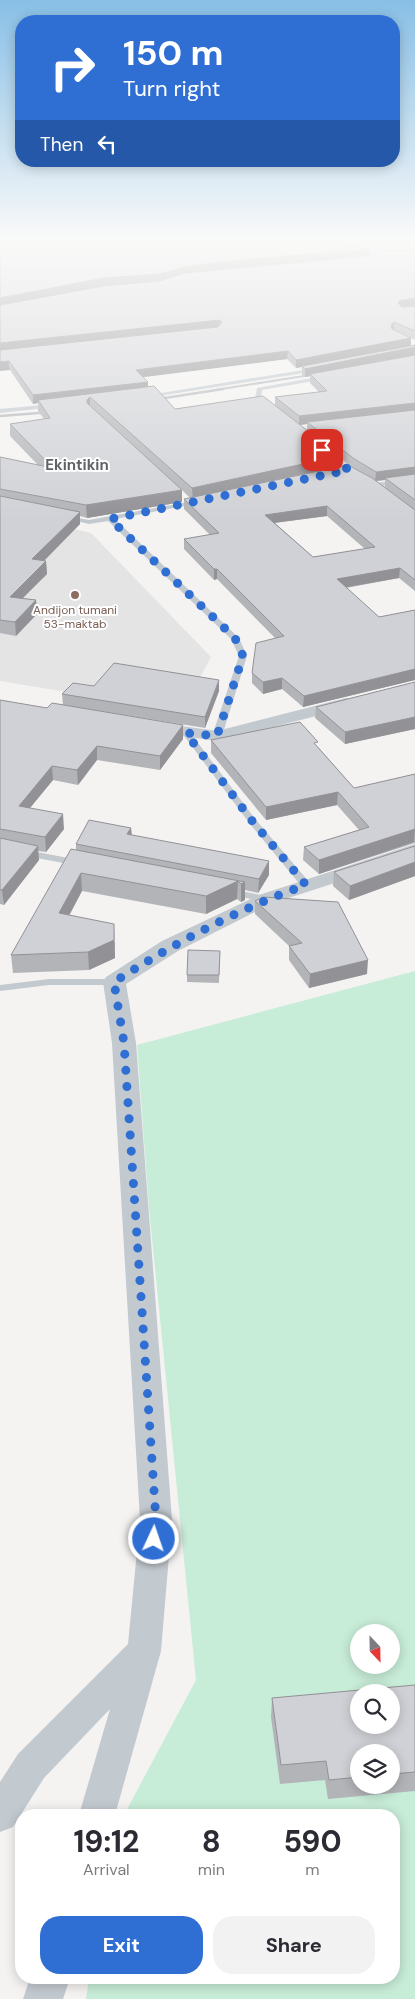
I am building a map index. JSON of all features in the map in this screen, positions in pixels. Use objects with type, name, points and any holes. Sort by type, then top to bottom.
[{"type":"street","points":[[137,725],[217,736],[358,700]]},
{"type":"street","points":[[99,1809],[144,1651],[156,1520],[124,1043],[114,982],[170,946],[266,899],[415,850]]},
{"type":"street","points":[[0,1814],[31,1766],[144,1651]]},
{"type":"street","points":[[43,1999],[48,1984]]},
{"type":"lane","points":[[134,398],[326,368]]},
{"type":"lane","points":[[273,411],[258,399],[260,389],[333,376]]},
{"type":"lane","points":[[0,411],[59,406]]},
{"type":"lane","points":[[366,480],[381,490]]},
{"type":"lane","points":[[374,485],[415,480]]},
{"type":"lane","points":[[184,497],[191,504]]},
{"type":"lane","points":[[62,517],[90,522],[209,500]]},
{"type":"lane","points":[[110,519],[235,638],[243,656],[217,736]]},
{"type":"lane","points":[[186,733],[253,822],[306,885]]},
{"type":"lane","points":[[0,848],[86,864]]},
{"type":"lane","points":[[219,890],[266,899]]},
{"type":"lane","points":[[0,988],[49,982],[114,982]]},
{"type":"shaded area","name":"Andijon tumani 53-maktab","points":[[0,512],[91,533],[211,657],[182,711],[0,681]]},
{"type":"green space","points":[[415,971],[415,1999],[86,1999],[88,1984],[400,1984],[400,1809],[127,1809],[196,1680],[149,1208],[137,1045]]},
{"type":"building","points":[[0,333],[93,333],[0,343]]},
{"type":"building","points":[[158,333],[401,333],[411,338],[296,360],[288,351],[136,370],[148,382],[33,395],[9,361],[0,362],[0,350]]},
{"type":"building","points":[[415,345],[415,347],[305,369],[302,366]]},
{"type":"building","points":[[415,355],[415,403],[299,416],[275,397],[327,391],[310,374]]},
{"type":"building","points":[[154,386],[175,409],[263,396],[340,456],[192,488],[90,397],[87,403],[182,490],[86,505],[0,489],[0,457],[53,468],[10,424],[50,418],[38,400]]},
{"type":"building","points":[[415,410],[415,467],[376,472],[353,458],[307,422]]},
{"type":"building","points":[[348,465],[372,478],[415,510],[415,580],[400,568],[337,579],[379,617],[415,610],[415,669],[304,696],[282,678],[263,682],[252,673],[256,643],[284,636],[184,539],[219,533],[184,499]],"holes":[[[327,506],[375,547],[313,557],[265,515]]]},
{"type":"building","points":[[415,474],[415,500],[385,478]]},
{"type":"building","points":[[0,496],[80,512],[32,559],[46,561],[10,597],[36,600],[15,622],[0,620]]},
{"type":"building","points":[[114,663],[219,680],[205,717],[62,694],[73,683],[94,686]]},
{"type":"building","points":[[415,682],[415,717],[345,732],[316,707]]},
{"type":"building","points":[[0,700],[47,708],[52,703],[183,725],[160,756],[97,746],[77,770],[52,766],[19,806],[63,814],[45,837],[0,829]]},
{"type":"building","points":[[300,722],[318,742],[314,743],[354,788],[415,774],[415,829],[319,860],[304,847],[369,827],[338,792],[266,807],[211,740]]},
{"type":"building","points":[[89,820],[131,828],[127,834],[269,861],[259,879],[76,844]]},
{"type":"building","points":[[0,838],[38,846],[2,890],[0,890]]},
{"type":"building","points":[[415,846],[415,862],[350,886],[334,872]]},
{"type":"building","points":[[71,849],[245,882],[241,884],[238,881],[206,896],[81,873],[59,913],[114,924],[114,940],[88,952],[11,955]]},
{"type":"building","points":[[263,897],[338,902],[368,960],[310,974],[289,946],[302,943],[255,901]]},
{"type":"building","points":[[188,950],[220,951],[219,975],[187,975]]},
{"type":"building","points":[[415,1685],[415,1772],[400,1773],[400,1744],[350,1744],[350,1778],[329,1780],[326,1761],[281,1765],[272,1698],[350,1691],[350,1734],[400,1734],[400,1686]]},
{"type":"railway","points":[[215,390],[317,374]]},
{"type":"railway","points":[[152,400],[223,389]]},
{"type":"railway","points":[[0,416],[52,412]]},
{"type":"place","name":"Andijon tumani 53-maktab","points":[[75,595]]},
{"type":"district","name":"Ekintikin","points":[[77,465]]},
{"type":"route","points":[[154,1539],[156,1520],[124,1043],[114,982],[170,946],[266,899],[306,885],[253,822],[186,733],[217,736],[243,656],[235,638],[110,519],[280,486],[349,470],[322,450]]}]
